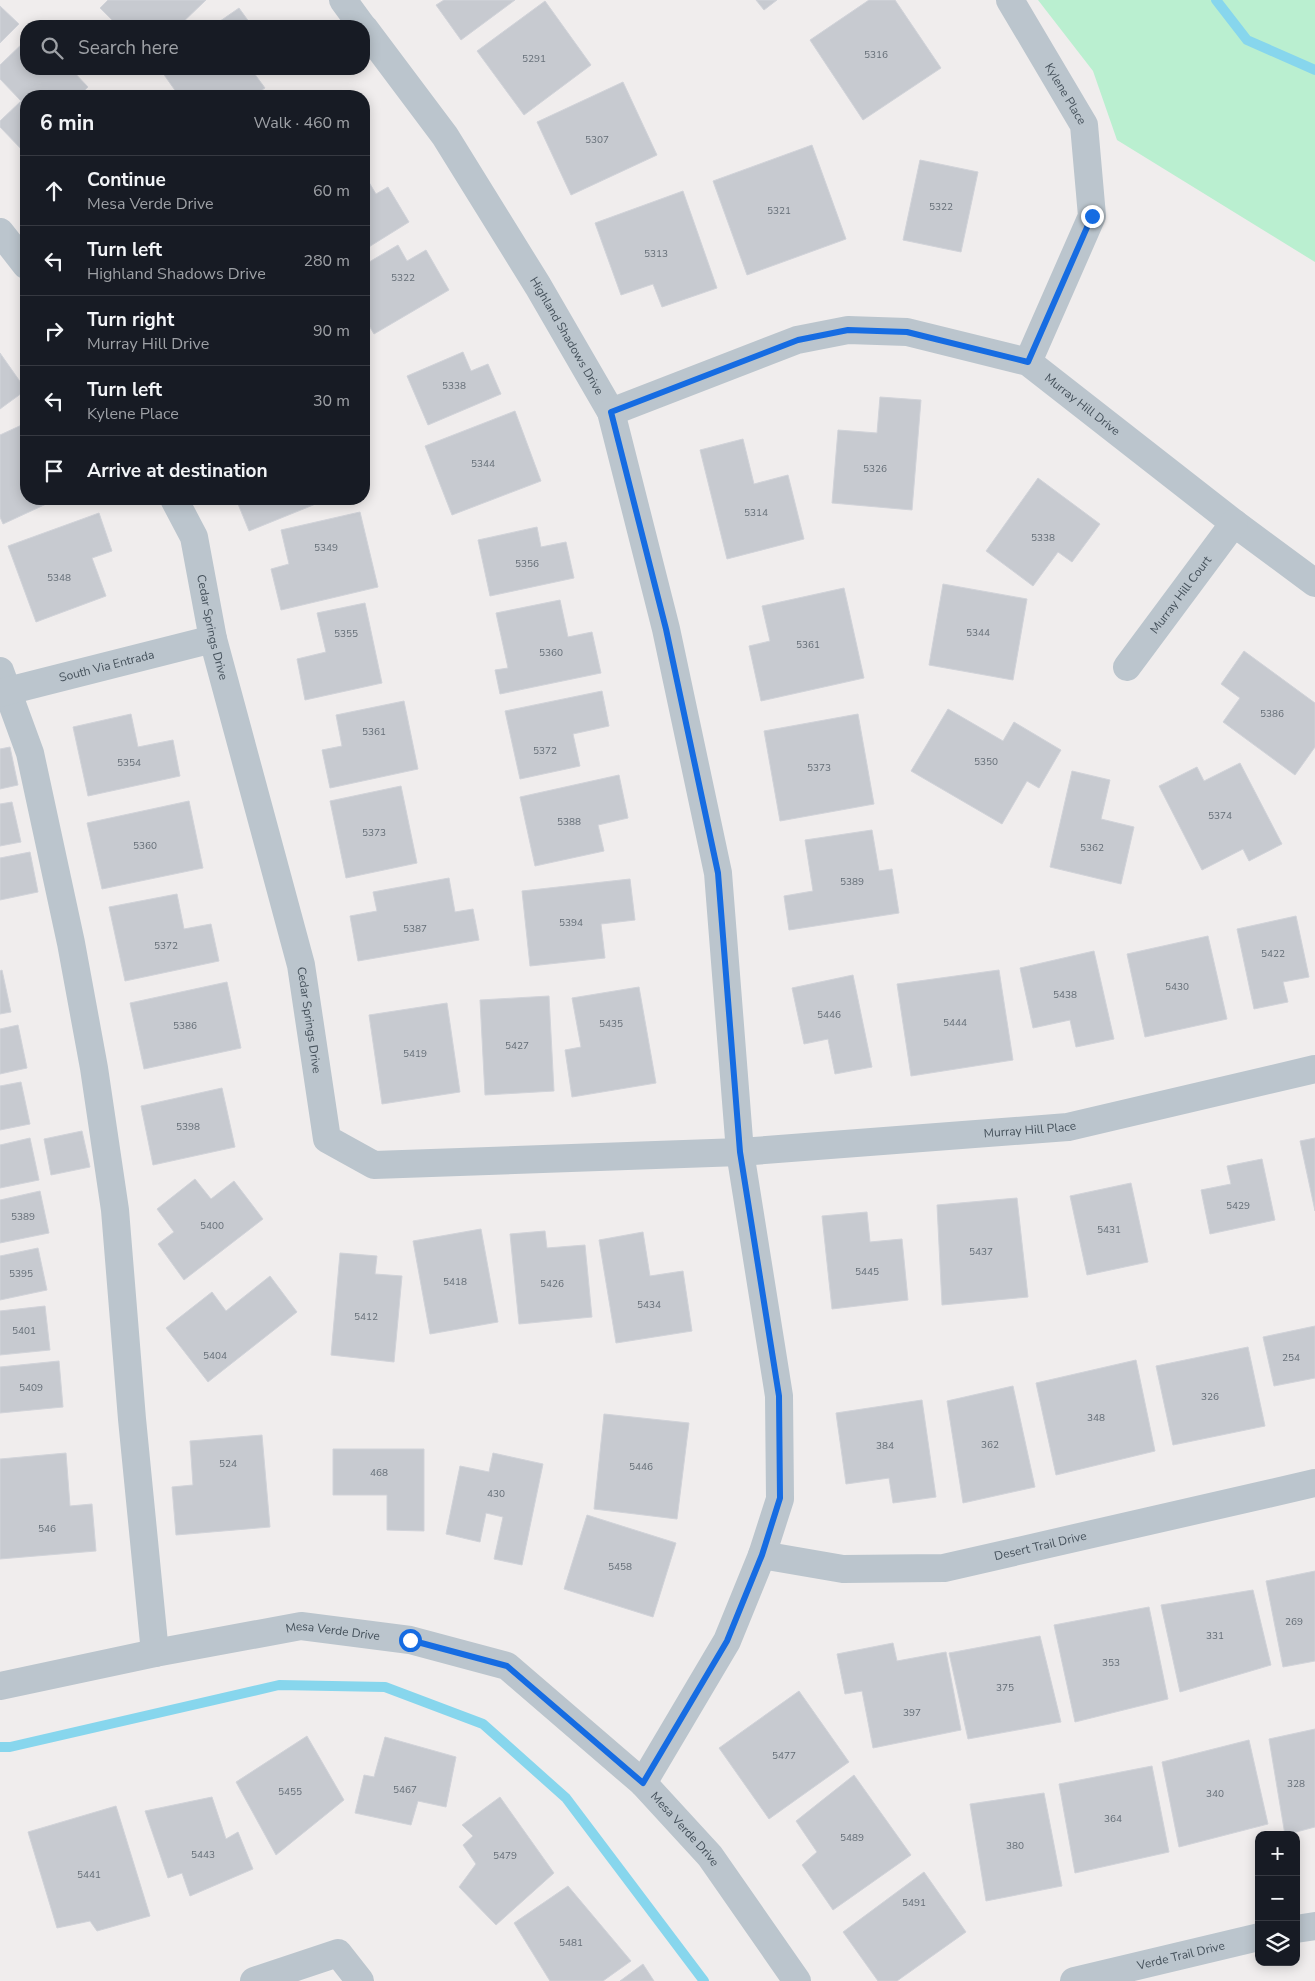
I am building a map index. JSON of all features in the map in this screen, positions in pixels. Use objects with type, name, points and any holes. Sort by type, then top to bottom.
[{"type":"street","name":"Highland Shadows Drive","points":[[343,0],[358,20]]},
{"type":"street","name":"Kylene Place","points":[[1010,0],[1084,125],[1092,216],[1028,362]]},
{"type":"street","name":"Highland Shadows Drive","points":[[370,36],[445,136],[538,286],[611,412],[666,629],[718,873],[740,1152],[779,1396],[780,1498],[762,1555],[727,1641],[643,1783]]},
{"type":"street","points":[[0,232],[20,258]]},
{"type":"street","name":"Murray Hill Drive","points":[[611,412],[798,340],[848,330],[907,332],[1028,362],[1315,583]]},
{"type":"street","name":"Cedar Springs Drive","points":[[177,505],[194,537],[213,639],[301,965],[327,1139],[374,1165],[740,1152]]},
{"type":"street","name":"Murray Hill Court","points":[[1127,667],[1234,522]]},
{"type":"street","name":"South Via Entrada","points":[[2,685],[213,639]]},
{"type":"street","points":[[2,685],[30,752],[71,944],[94,1068],[115,1210],[132,1419],[155,1653]]},
{"type":"street","name":"Murray Hill Place","points":[[740,1152],[1068,1127],[1315,1069]]},
{"type":"street","name":"Desert Trail Drive","points":[[762,1555],[843,1569],[944,1568],[1315,1483]]},
{"type":"street","name":"Mesa Verde Drive","points":[[0,1686],[155,1653],[301,1626],[410,1640],[507,1666],[643,1783],[710,1856],[797,1981]]},
{"type":"street","points":[[1300,1929],[1315,1926]]},
{"type":"street","name":"Verde Trail Drive","points":[[1074,1981],[1255,1939]]},
{"type":"street","points":[[254,1981],[338,1952],[360,1981]]},
{"type":"green space","points":[[1038,0],[1315,0],[1315,262],[1117,140],[1093,71]]},
{"type":"building","points":[[108,0],[206,0],[185,20],[112,20],[100,8]]},
{"type":"building","points":[[444,0],[515,0],[461,40],[436,5]]},
{"type":"building","points":[[756,0],[777,0],[764,10]]},
{"type":"building","points":[[869,0],[895,0],[941,68],[863,120],[810,40]]},
{"type":"building","points":[[545,1],[591,65],[524,115],[477,51]]},
{"type":"building","points":[[0,6],[19,24],[0,43]]},
{"type":"building","points":[[239,8],[248,20],[222,20]]},
{"type":"building","points":[[20,46],[20,75],[77,75],[88,87],[85,90],[20,90],[20,100],[0,79],[0,65]]},
{"type":"building","points":[[164,75],[255,75],[265,88],[262,90],[175,90]]},
{"type":"building","points":[[623,82],[657,155],[571,195],[537,122]]},
{"type":"building","points":[[20,102],[20,148],[0,127],[0,121]]},
{"type":"building","points":[[812,145],[846,239],[747,275],[713,181]]},
{"type":"building","points":[[920,160],[978,172],[961,252],[903,240]]},
{"type":"building","points":[[370,184],[376,194],[388,187],[409,222],[370,246]]},
{"type":"building","points":[[683,191],[717,288],[662,307],[653,284],[621,295],[595,223]]},
{"type":"building","points":[[398,245],[407,261],[426,250],[449,290],[374,334],[370,327],[370,261]]},
{"type":"building","points":[[463,352],[471,371],[488,364],[501,394],[428,425],[407,376]]},
{"type":"building","points":[[0,353],[20,381],[20,394],[0,409]]},
{"type":"building","points":[[880,397],[921,400],[912,510],[832,503],[838,430],[877,433]]},
{"type":"building","points":[[515,411],[541,481],[452,515],[425,446]]},
{"type":"building","points":[[20,426],[20,505],[44,505],[3,524],[0,517],[0,435]]},
{"type":"building","points":[[743,439],[754,484],[788,475],[804,539],[727,559],[700,450]]},
{"type":"building","points":[[1038,478],[1100,524],[1072,562],[1058,552],[1033,586],[986,551]]},
{"type":"building","points":[[238,505],[313,505],[249,531]]},
{"type":"building","points":[[360,512],[378,587],[281,610],[271,569],[289,564],[281,530]]},
{"type":"building","points":[[99,513],[112,551],[92,558],[106,596],[36,622],[8,546]]},
{"type":"building","points":[[537,527],[541,547],[566,542],[574,578],[490,596],[478,540]]},
{"type":"building","points":[[943,584],[1027,599],[1013,680],[929,665]]},
{"type":"building","points":[[844,588],[864,678],[761,701],[749,646],[770,641],[762,606]]},
{"type":"building","points":[[560,600],[568,637],[592,632],[601,673],[500,694],[495,670],[508,668],[496,613]]},
{"type":"building","points":[[365,603],[382,683],[305,700],[297,659],[326,652],[317,613]]},
{"type":"building","points":[[1244,651],[1315,703],[1315,747],[1295,775],[1223,722],[1240,698],[1221,684]]},
{"type":"building","points":[[602,691],[609,726],[573,734],[580,766],[520,779],[505,711]]},
{"type":"building","points":[[404,701],[418,769],[330,788],[322,750],[342,746],[336,715]]},
{"type":"building","points":[[948,709],[1003,741],[1014,722],[1061,750],[1039,788],[1027,781],[1002,824],[911,771]]},
{"type":"building","points":[[131,714],[138,747],[173,740],[180,776],[88,796],[73,727]]},
{"type":"building","points":[[858,714],[874,804],[780,821],[764,731]]},
{"type":"building","points":[[10,747],[18,785],[0,789],[0,749]]},
{"type":"building","points":[[1240,763],[1282,844],[1249,861],[1243,849],[1202,870],[1159,786],[1197,767],[1204,781]]},
{"type":"building","points":[[1072,771],[1110,780],[1101,819],[1134,827],[1121,884],[1050,867]]},
{"type":"building","points":[[619,775],[628,818],[598,825],[604,851],[535,866],[520,797]]},
{"type":"building","points":[[401,786],[417,863],[346,878],[330,801]]},
{"type":"building","points":[[189,801],[203,868],[102,889],[87,823]]},
{"type":"building","points":[[12,802],[21,842],[0,846],[0,804]]},
{"type":"building","points":[[872,830],[879,871],[892,869],[899,913],[789,930],[784,896],[813,891],[805,840]]},
{"type":"building","points":[[30,852],[38,892],[0,900],[0,858]]},
{"type":"building","points":[[449,878],[455,912],[473,909],[479,940],[358,961],[350,916],[377,911],[373,892]]},
{"type":"building","points":[[630,879],[635,920],[601,924],[605,958],[530,966],[522,891]]},
{"type":"building","points":[[177,894],[184,929],[211,924],[219,961],[125,981],[109,907]]},
{"type":"building","points":[[1296,916],[1309,977],[1283,982],[1288,1002],[1254,1009],[1237,929]]},
{"type":"building","points":[[1208,936],[1227,1019],[1145,1037],[1127,954]]},
{"type":"building","points":[[1094,951],[1114,1039],[1076,1047],[1070,1020],[1033,1028],[1020,968]]},
{"type":"building","points":[[2,970],[11,1012],[0,1014],[0,971]]},
{"type":"building","points":[[999,970],[1013,1060],[911,1076],[897,984]]},
{"type":"building","points":[[853,975],[872,1067],[835,1074],[828,1039],[804,1044],[792,988]]},
{"type":"building","points":[[227,982],[241,1048],[144,1069],[130,1003]]},
{"type":"building","points":[[639,987],[656,1083],[572,1097],[565,1050],[581,1047],[572,998]]},
{"type":"building","points":[[549,996],[554,1091],[485,1095],[480,1000]]},
{"type":"building","points":[[447,1003],[460,1092],[382,1104],[369,1015]]},
{"type":"building","points":[[18,1025],[27,1068],[0,1074],[0,1029]]},
{"type":"building","points":[[21,1082],[30,1124],[0,1130],[0,1086]]},
{"type":"building","points":[[222,1088],[235,1147],[153,1165],[141,1106]]},
{"type":"building","points":[[82,1131],[90,1167],[51,1175],[44,1139]]},
{"type":"building","points":[[30,1138],[39,1180],[0,1188],[0,1145]]},
{"type":"building","points":[[1315,1138],[1315,1211],[1300,1141]]},
{"type":"building","points":[[1262,1159],[1275,1220],[1210,1234],[1201,1190],[1231,1184],[1227,1166]]},
{"type":"building","points":[[195,1179],[211,1199],[234,1181],[263,1219],[184,1280],[158,1244],[174,1232],[157,1209]]},
{"type":"building","points":[[1131,1183],[1148,1262],[1087,1275],[1070,1196]]},
{"type":"building","points":[[40,1191],[49,1233],[0,1243],[0,1200]]},
{"type":"building","points":[[1017,1198],[1028,1297],[942,1305],[937,1205]]},
{"type":"building","points":[[867,1212],[870,1242],[902,1239],[908,1300],[832,1309],[822,1216]]},
{"type":"building","points":[[481,1229],[498,1322],[430,1334],[413,1241]]},
{"type":"building","points":[[545,1231],[547,1248],[585,1245],[592,1317],[519,1324],[510,1234]]},
{"type":"building","points":[[643,1232],[650,1276],[683,1271],[692,1331],[616,1343],[599,1240]]},
{"type":"building","points":[[38,1248],[47,1290],[0,1300],[0,1256]]},
{"type":"building","points":[[340,1253],[377,1256],[375,1274],[402,1276],[394,1362],[331,1355]]},
{"type":"building","points":[[270,1276],[297,1312],[208,1382],[166,1328],[212,1292],[226,1311]]},
{"type":"building","points":[[45,1306],[50,1350],[0,1355],[0,1311]]},
{"type":"building","points":[[1315,1326],[1315,1378],[1274,1386],[1263,1337]]},
{"type":"building","points":[[1248,1347],[1265,1426],[1173,1445],[1156,1366]]},
{"type":"building","points":[[1136,1360],[1155,1451],[1056,1475],[1036,1383]]},
{"type":"building","points":[[59,1361],[63,1407],[0,1413],[0,1367]]},
{"type":"building","points":[[1013,1386],[1035,1487],[963,1503],[947,1401]]},
{"type":"building","points":[[922,1400],[936,1497],[893,1503],[889,1478],[846,1484],[836,1413]]},
{"type":"building","points":[[604,1414],[689,1423],[677,1519],[594,1509]]},
{"type":"building","points":[[262,1435],[270,1527],[176,1535],[172,1487],[193,1485],[190,1441]]},
{"type":"building","points":[[333,1449],[424,1449],[424,1531],[387,1530],[387,1495],[333,1495]]},
{"type":"building","points":[[66,1453],[70,1506],[92,1504],[96,1551],[0,1559],[0,1459]]},
{"type":"building","points":[[493,1453],[543,1464],[522,1565],[494,1559],[503,1517],[486,1513],[480,1542],[446,1534],[460,1466],[489,1472]]},
{"type":"building","points":[[587,1515],[676,1543],[653,1617],[564,1589]]},
{"type":"building","points":[[1315,1571],[1315,1661],[1283,1667],[1266,1581]]},
{"type":"building","points":[[1253,1590],[1271,1665],[1180,1692],[1161,1605]]},
{"type":"building","points":[[1149,1607],[1168,1699],[1075,1722],[1054,1625]]},
{"type":"building","points":[[1040,1636],[1061,1722],[968,1739],[949,1653]]},
{"type":"building","points":[[893,1643],[897,1661],[946,1652],[961,1730],[873,1748],[862,1691],[845,1694],[837,1654]]},
{"type":"building","points":[[799,1691],[849,1762],[769,1819],[719,1748]]},
{"type":"building","points":[[1315,1729],[1315,1827],[1300,1831],[1284,1831],[1269,1739]]},
{"type":"building","points":[[307,1736],[344,1800],[276,1855],[236,1782]]},
{"type":"building","points":[[385,1737],[456,1757],[446,1807],[418,1801],[411,1825],[355,1813],[364,1775],[374,1777]]},
{"type":"building","points":[[1249,1740],[1268,1824],[1179,1847],[1162,1762]]},
{"type":"building","points":[[1152,1766],[1169,1852],[1075,1873],[1059,1784]]},
{"type":"building","points":[[854,1775],[911,1855],[833,1910],[802,1865],[817,1852],[796,1821]]},
{"type":"building","points":[[1044,1793],[1062,1886],[986,1901],[970,1804]]},
{"type":"building","points":[[212,1797],[226,1839],[238,1832],[253,1869],[190,1896],[182,1873],[168,1878],[145,1811]]},
{"type":"building","points":[[500,1797],[554,1873],[496,1925],[459,1887],[476,1864],[463,1845],[473,1836],[462,1825]]},
{"type":"building","points":[[116,1806],[150,1916],[97,1931],[90,1921],[57,1928],[28,1832]]},
{"type":"building","points":[[924,1872],[966,1932],[897,1981],[878,1981],[843,1932]]},
{"type":"building","points":[[568,1886],[631,1961],[603,1981],[550,1981],[514,1923]]},
{"type":"building","points":[[643,1964],[654,1981],[620,1981]]},
{"type":"waterway","points":[[1216,0],[1247,40],[1315,70]]},
{"type":"waterway","points":[[0,1747],[10,1747],[279,1685],[385,1687],[483,1724],[566,1798],[704,1981]]},
{"type":"route","points":[[410,1640],[507,1666],[643,1783],[727,1641],[762,1555],[780,1498],[779,1396],[740,1152],[718,873],[666,629],[611,412],[798,340],[848,330],[907,332],[1028,362],[1092,216]]}]
